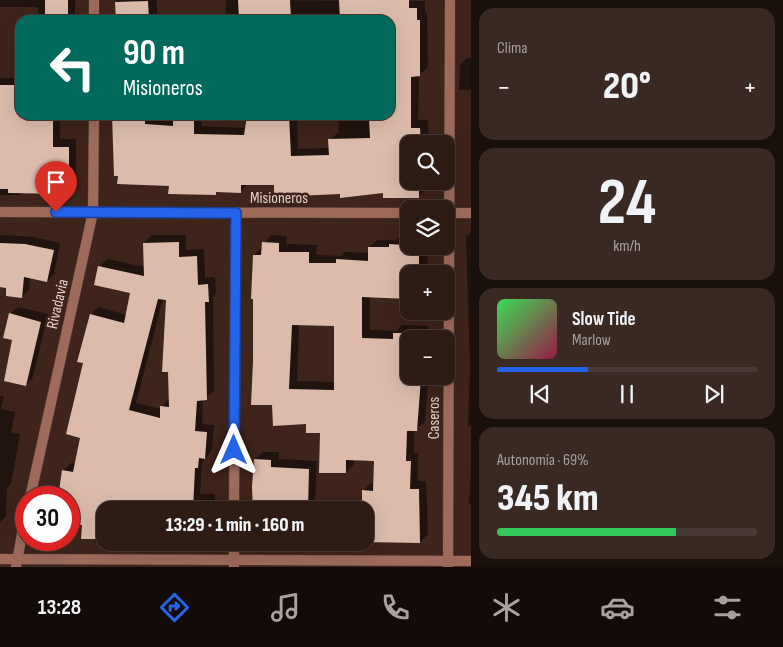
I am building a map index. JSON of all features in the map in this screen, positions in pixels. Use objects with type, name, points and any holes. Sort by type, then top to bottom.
[{"type":"street","points":[[94,0],[94,15]]},
{"type":"street","name":"Caseros","points":[[448,200],[450,0]]},
{"type":"street","name":"Rivadavia","points":[[33,486],[94,212],[94,120]]},
{"type":"street","name":"Misioneros","points":[[0,212],[400,213]]},
{"type":"street","points":[[234,501],[236,213]]},
{"type":"street","points":[[455,213],[470,213]]},
{"type":"street","name":"Caseros","points":[[448,255],[448,564]]},
{"type":"street","points":[[234,551],[234,564]]},
{"type":"street","points":[[0,559],[16,563],[234,564],[448,564],[470,561]]},
{"type":"building","points":[[45,0],[68,0],[68,15],[45,15]]},
{"type":"building","points":[[238,0],[290,0],[291,15],[239,15]]},
{"type":"building","points":[[339,0],[409,0],[409,8],[417,8],[417,20],[420,20],[420,76],[411,77],[411,128],[420,128],[420,135],[400,135],[400,190],[419,190],[419,198],[383,198],[383,193],[340,198],[340,194],[274,197],[274,185],[241,185],[241,193],[216,192],[216,195],[168,194],[169,186],[117,184],[118,176],[114,176],[112,120],[145,120],[145,124],[173,126],[173,120],[194,120],[194,134],[244,135],[246,120],[289,120],[291,156],[329,155],[328,139],[370,138],[369,120],[395,120],[395,15],[340,15]]},
{"type":"building","points":[[148,1],[149,15],[116,15],[115,2]]},
{"type":"building","points":[[0,85],[15,85],[15,120],[53,120],[53,147],[69,147],[69,194],[8,193],[8,189],[0,189]]},
{"type":"building","points":[[179,242],[179,257],[197,256],[198,285],[208,284],[209,302],[205,302],[207,400],[197,401],[195,431],[207,432],[205,459],[199,458],[198,468],[195,468],[193,501],[96,501],[96,539],[81,539],[80,486],[60,486],[62,470],[73,472],[80,438],[66,434],[83,363],[77,362],[90,314],[124,323],[130,293],[94,285],[98,266],[144,276],[143,243]],"holes":[[[158,299],[166,300],[162,372],[168,372],[169,407],[160,406],[160,418],[129,410]]]},
{"type":"building","points":[[262,242],[279,243],[279,252],[309,252],[309,263],[336,263],[336,259],[368,261],[368,247],[389,247],[389,244],[400,245],[400,255],[419,255],[419,265],[400,265],[400,299],[362,297],[362,338],[393,339],[393,333],[400,333],[400,385],[420,385],[417,431],[407,431],[406,461],[411,461],[410,489],[419,489],[420,543],[374,542],[374,501],[362,501],[362,490],[373,491],[374,461],[346,460],[346,473],[319,473],[320,433],[306,433],[306,424],[273,426],[272,405],[251,405],[253,255],[261,255]],"holes":[[[292,325],[334,326],[334,390],[289,389]]]},
{"type":"building","points":[[0,243],[25,244],[54,250],[47,282],[24,277],[22,298],[6,296],[6,288],[0,287]]},
{"type":"building","points":[[9,313],[41,322],[26,386],[4,381],[12,340],[3,338]]},
{"type":"building","points":[[254,459],[271,460],[271,467],[309,469],[308,501],[253,501]]},
{"type":"route","points":[[56,212],[236,213],[234,450]]}]
